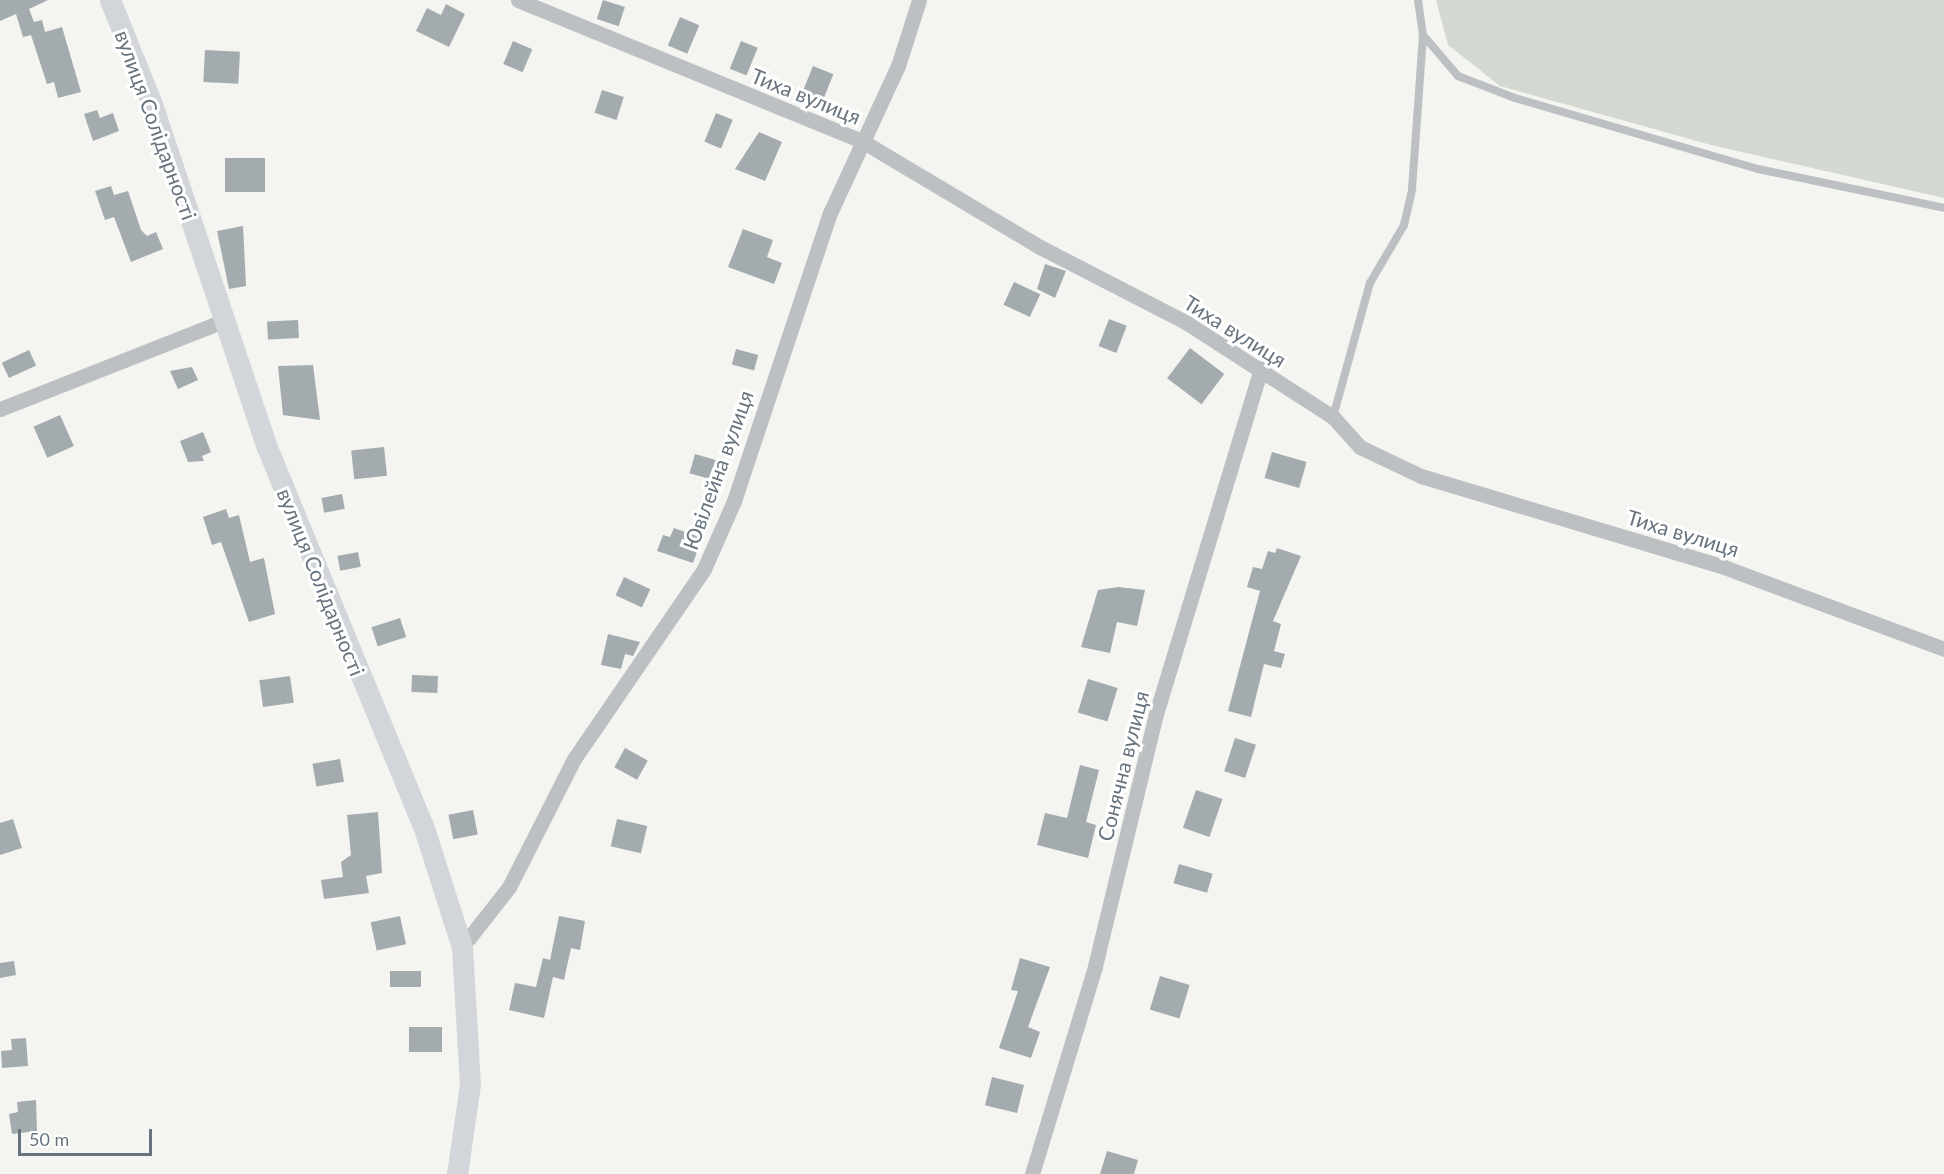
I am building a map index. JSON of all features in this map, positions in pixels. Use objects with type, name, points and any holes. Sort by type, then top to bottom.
[{"type":"main road","name":"вулиця Солідарності","points":[[110,0],[152,104],[223,321],[317,576],[423,825],[462,947],[470,1084],[458,1174]]},
{"type":"street","name":"Тиха вулиця","points":[[519,0],[862,141],[1261,369],[1333,417],[1360,447],[1421,476],[1724,567],[1944,649]]},
{"type":"street","name":"Ювілейна вулиця","points":[[462,947],[509,887],[574,759],[704,569],[734,501],[830,213],[898,66],[919,0]]},
{"type":"street","points":[[0,409],[223,321]]},
{"type":"street","name":"Сонячна вулиця","points":[[1032,1174],[1095,966],[1156,714],[1261,369]]},
{"type":"lane","points":[[1333,417],[1370,283],[1404,225],[1412,189],[1423,35],[1418,0]]},
{"type":"lane","points":[[1423,35],[1458,76],[1515,98],[1792,177],[1944,208]]},
{"type":"shaded area","points":[[1436,0],[1944,0],[1944,198],[1711,145],[1500,86],[1448,45]]},
{"type":"building","points":[[0,0],[48,0],[29,9],[34,22],[42,20],[45,32],[62,27],[81,92],[58,98],[54,82],[47,84],[31,35],[23,37],[16,14],[0,21]]},
{"type":"building","points":[[603,0],[625,7],[619,26],[597,19]]},
{"type":"building","points":[[446,4],[465,14],[449,47],[416,31],[427,8],[441,15]]},
{"type":"building","points":[[680,17],[699,25],[687,54],[668,46]]},
{"type":"building","points":[[513,41],[532,49],[523,72],[503,64]]},
{"type":"building","points":[[741,41],[758,48],[746,76],[730,69]]},
{"type":"building","points":[[205,50],[240,52],[238,84],[203,82]]},
{"type":"building","points":[[813,66],[833,74],[821,105],[801,97]]},
{"type":"building","points":[[602,90],[624,97],[616,120],[595,113]]},
{"type":"building","points":[[97,110],[100,118],[113,113],[119,131],[93,141],[84,114]]},
{"type":"building","points":[[716,113],[733,120],[721,148],[704,142]]},
{"type":"building","points":[[759,132],[782,142],[765,181],[735,169]]},
{"type":"building","points":[[225,158],[265,158],[265,192],[225,192]]},
{"type":"building","points":[[111,186],[114,195],[128,191],[141,230],[147,236],[156,232],[163,249],[131,262],[114,217],[105,220],[95,191]]},
{"type":"building","points":[[243,226],[246,286],[229,289],[217,231]]},
{"type":"building","points":[[743,229],[773,240],[767,257],[782,263],[774,284],[728,267]]},
{"type":"building","points":[[1045,264],[1066,271],[1055,298],[1037,289]]},
{"type":"building","points":[[1014,282],[1040,294],[1030,317],[1003,305]]},
{"type":"building","points":[[1109,319],[1127,326],[1116,353],[1099,346]]},
{"type":"building","points":[[298,320],[299,338],[268,340],[267,322]]},
{"type":"building","points":[[1190,348],[1224,374],[1201,404],[1167,378]]},
{"type":"building","points":[[736,349],[758,355],[754,370],[732,364]]},
{"type":"building","points":[[29,350],[36,365],[9,378],[2,363]]},
{"type":"building","points":[[313,365],[320,420],[283,415],[278,366]]},
{"type":"building","points":[[192,367],[198,380],[178,389],[170,371]]},
{"type":"building","points":[[60,415],[74,446],[47,458],[34,427]]},
{"type":"building","points":[[203,432],[211,452],[202,456],[204,461],[188,462],[180,441]]},
{"type":"building","points":[[384,447],[387,476],[354,479],[351,450]]},
{"type":"building","points":[[1272,452],[1307,462],[1299,488],[1265,478]]},
{"type":"building","points":[[695,454],[719,461],[714,480],[689,473]]},
{"type":"building","points":[[342,494],[345,509],[324,513],[321,498]]},
{"type":"building","points":[[226,509],[229,518],[239,515],[250,562],[264,558],[275,614],[249,622],[221,542],[212,545],[203,517]]},
{"type":"building","points":[[674,528],[702,538],[693,563],[657,551],[663,535],[670,537]]},
{"type":"building","points":[[1277,548],[1301,556],[1273,621],[1281,624],[1274,651],[1285,654],[1281,668],[1264,664],[1251,717],[1228,711],[1260,591],[1247,587],[1253,567],[1262,569],[1268,551],[1275,553]]},
{"type":"building","points":[[358,552],[361,567],[340,571],[337,556]]},
{"type":"building","points":[[624,577],[650,589],[642,607],[616,595]]},
{"type":"building","points":[[1118,587],[1145,590],[1137,626],[1117,622],[1110,653],[1081,647],[1098,590]]},
{"type":"building","points":[[400,618],[406,637],[378,646],[371,627]]},
{"type":"building","points":[[608,634],[640,642],[633,656],[625,654],[621,669],[601,665]]},
{"type":"building","points":[[412,675],[438,676],[437,693],[411,692]]},
{"type":"building","points":[[290,676],[294,703],[263,707],[259,680]]},
{"type":"building","points":[[1088,679],[1118,688],[1107,722],[1078,712]]},
{"type":"building","points":[[1235,738],[1256,745],[1245,778],[1224,771]]},
{"type":"building","points":[[625,748],[648,761],[637,780],[614,767]]},
{"type":"building","points":[[340,759],[344,782],[316,787],[312,764]]},
{"type":"building","points":[[1080,765],[1099,770],[1086,822],[1096,825],[1088,858],[1037,845],[1045,813],[1067,818]]},
{"type":"building","points":[[1196,790],[1222,799],[1209,837],[1183,828]]},
{"type":"building","points":[[473,810],[478,835],[453,839],[448,815]]},
{"type":"building","points":[[378,812],[382,873],[366,876],[369,893],[324,899],[321,880],[343,877],[341,862],[351,855],[347,815]]},
{"type":"building","points":[[13,819],[22,848],[0,855],[0,823]]},
{"type":"building","points":[[617,819],[647,826],[641,853],[611,846]]},
{"type":"building","points":[[1179,864],[1213,874],[1207,893],[1173,883]]},
{"type":"building","points":[[400,916],[406,944],[377,951],[371,922]]},
{"type":"building","points":[[559,916],[585,921],[580,950],[571,948],[564,980],[553,977],[544,1018],[509,1010],[515,983],[536,987],[543,958],[550,960]]},
{"type":"building","points":[[1020,958],[1050,967],[1028,1027],[1040,1032],[1031,1058],[999,1048],[1018,991],[1011,990]]},
{"type":"building","points":[[14,961],[16,975],[0,978],[0,963]]},
{"type":"building","points":[[390,971],[421,971],[421,987],[390,987]]},
{"type":"building","points":[[1160,976],[1190,985],[1179,1019],[1150,1009]]},
{"type":"building","points":[[409,1027],[442,1027],[442,1052],[409,1052]]},
{"type":"building","points":[[26,1038],[28,1066],[2,1068],[1,1051],[12,1050],[11,1039]]},
{"type":"building","points":[[992,1077],[1024,1085],[1017,1113],[985,1105]]},
{"type":"building","points":[[36,1100],[37,1131],[12,1134],[9,1114],[18,1112],[17,1102]]},
{"type":"building","points":[[1107,1151],[1138,1160],[1134,1174],[1100,1174]]}]
